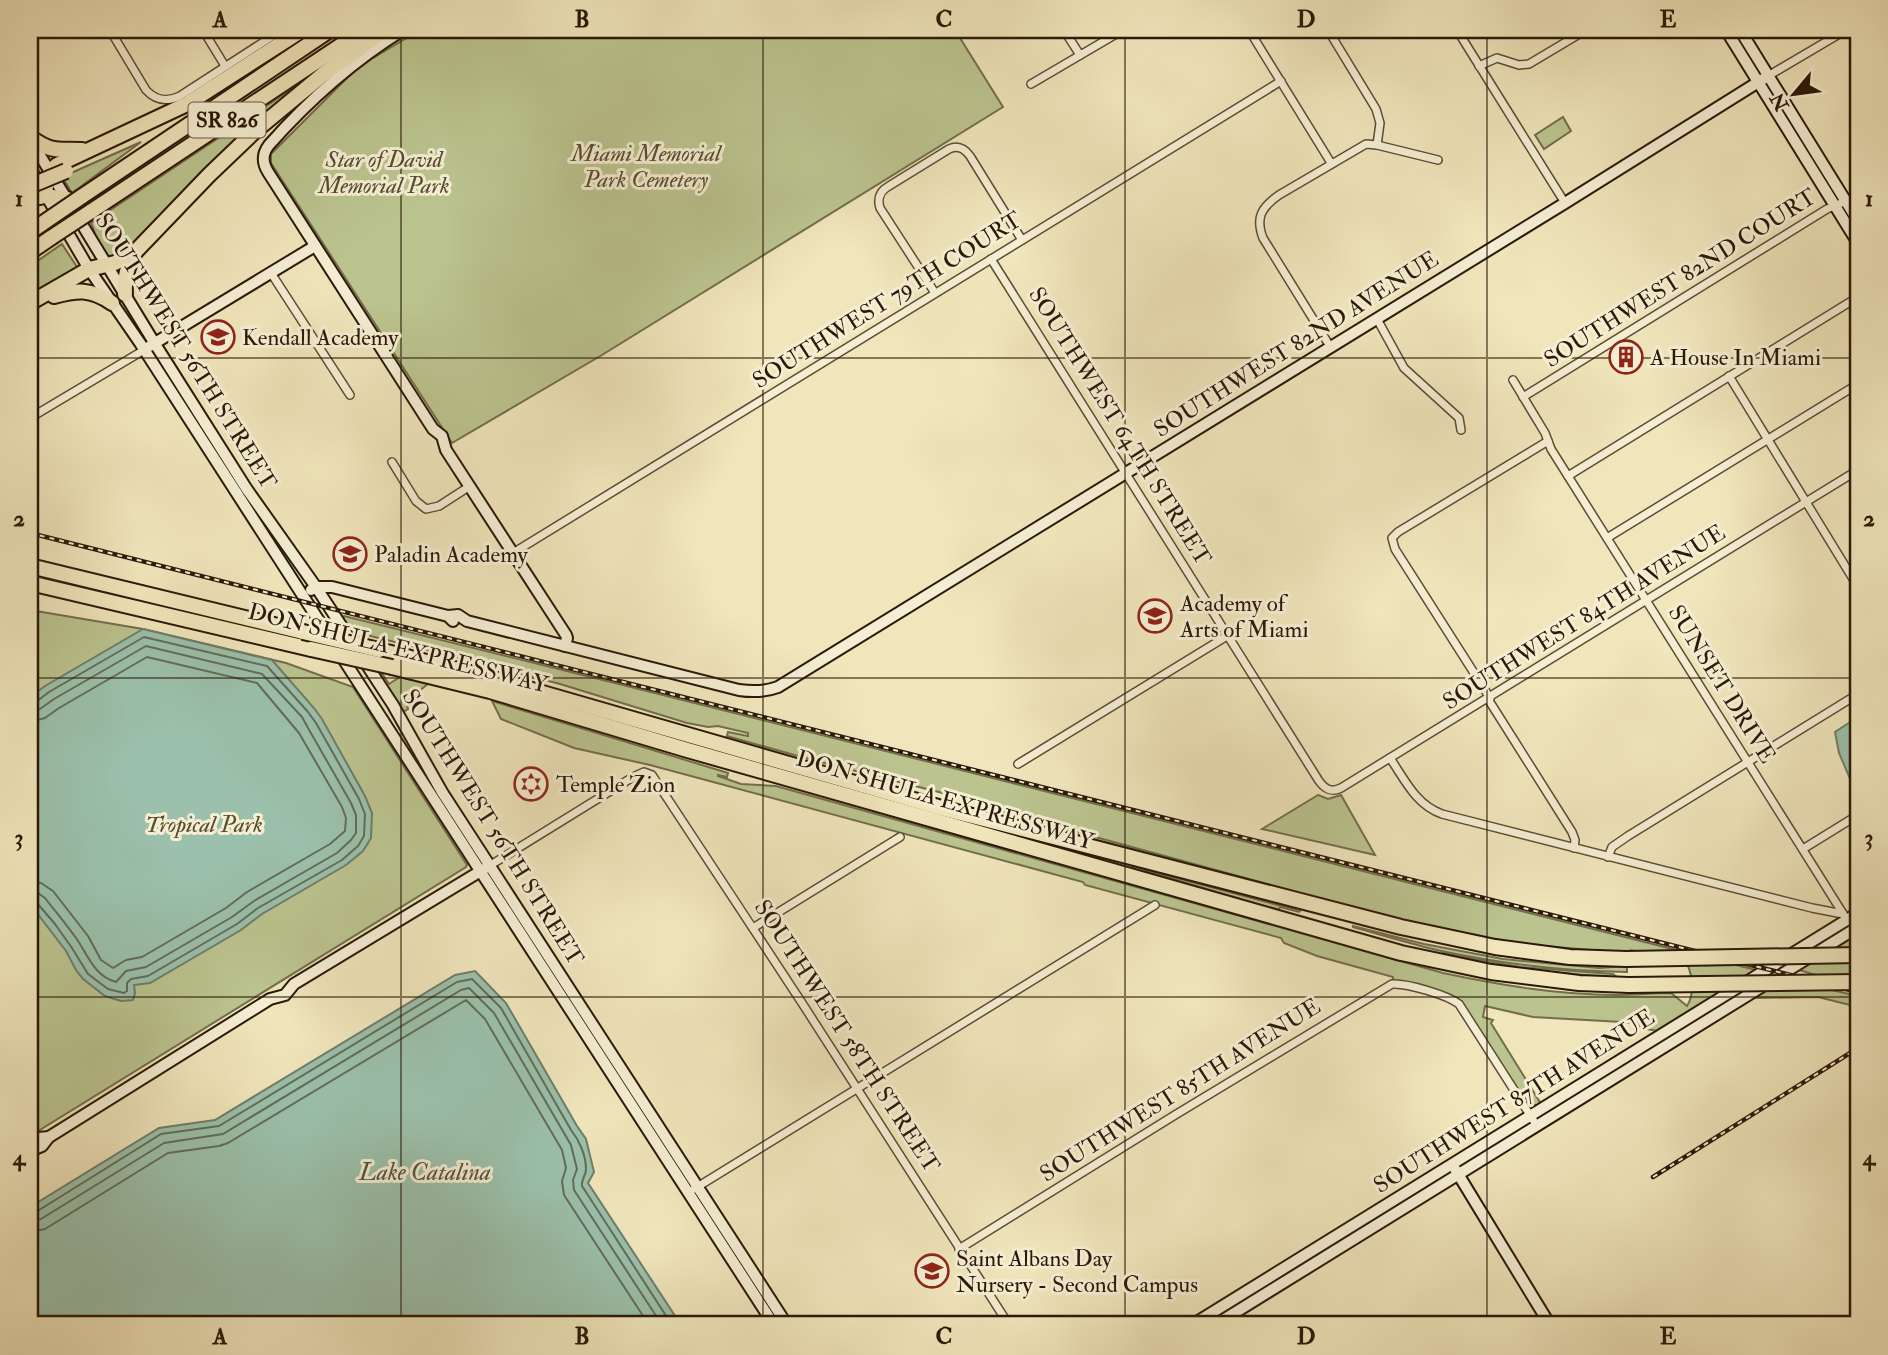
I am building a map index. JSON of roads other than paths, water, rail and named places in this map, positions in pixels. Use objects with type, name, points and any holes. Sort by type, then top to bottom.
[{"type":"highway","points":[[74,198],[37,197],[50,171],[58,165],[187,104],[302,30]]},
{"type":"highway","name":"SR 826","points":[[30,232],[74,198],[330,30]]},
{"type":"highway","name":"SR 826","points":[[32,252],[364,30]]},
{"type":"highway","points":[[30,303],[89,269],[121,261],[136,251],[209,174],[256,130],[311,83],[385,30]]},
{"type":"highway","points":[[30,186],[147,134],[214,99],[237,91]]},
{"type":"highway","points":[[30,138],[56,151],[86,151]]},
{"type":"highway","points":[[125,294],[124,280],[136,251]]},
{"type":"highway","points":[[46,294],[55,297],[79,290],[94,293],[112,303]]},
{"type":"highway","name":"DON SHULA EXPRESSWAY","points":[[30,566],[494,679],[946,808],[1401,927],[1495,947],[1570,957],[1626,959],[1858,955]]},
{"type":"highway","name":"DON SHULA EXPRESSWAY","points":[[30,583],[490,691],[684,749],[1401,953],[1491,972],[1579,983],[1629,985],[1858,982]]},
{"type":"main road","points":[[302,595],[316,587],[332,587],[447,617],[456,622],[467,621],[565,646],[567,638],[446,450],[437,443],[433,429],[263,161],[263,153],[271,142],[338,77],[403,30]]},
{"type":"main road","points":[[1726,30],[1764,79]]},
{"type":"main road","points":[[1740,30],[1764,79],[1841,203],[1858,243]]},
{"type":"main road","name":"SOUTHWEST 82ND AVENUE","points":[[565,646],[752,692],[766,691],[788,682],[1764,79]]},
{"type":"main road","name":"SOUTHWEST 56TH STREET","points":[[30,138],[50,171],[74,198],[106,264],[246,488],[316,587],[393,705],[485,868]]},
{"type":"main road","name":"SOUTHWEST 56TH STREET","points":[[30,168],[37,197],[144,350],[302,595],[485,868],[779,1323]]},
{"type":"main road","points":[[1841,203],[1858,221]]},
{"type":"main road","points":[[144,350],[315,246]]},
{"type":"main road","points":[[30,1151],[42,1146],[49,1137],[270,999],[285,995],[294,984],[485,868]]},
{"type":"main road","name":"SOUTHWEST 87TH AVENUE","points":[[1273,1282],[1364,1233],[1433,1184],[1692,1023],[1846,924],[1858,913]]},
{"type":"main road","name":"SOUTHWEST 87TH AVENUE","points":[[1692,1023],[1846,924]]},
{"type":"main road","points":[[30,1144],[38,1138],[49,1137]]},
{"type":"main road","points":[[1455,1170],[1550,1325]]},
{"type":"main road","name":"SOUTHWEST 87TH AVENUE","points":[[1195,1325],[1224,1313],[1358,1223],[1433,1184]]},
{"type":"main road","points":[[1358,1223],[1364,1233]]},
{"type":"main road","name":"SOUTHWEST 87TH AVENUE","points":[[1214,1325],[1224,1313]]},
{"type":"street","points":[[110,30],[144,87],[158,99],[168,100],[177,97],[282,30]]},
{"type":"street","points":[[203,30],[225,66]]},
{"type":"street","points":[[1064,30],[1080,55]]},
{"type":"street","points":[[1031,84],[1123,30]]},
{"type":"street","points":[[1249,30],[1331,163]]},
{"type":"street","points":[[1328,30],[1376,109],[1380,122],[1377,145]]},
{"type":"street","points":[[1457,30],[1565,204]]},
{"type":"street","points":[[1479,66],[1497,58],[1519,65],[1530,64],[1586,30]]},
{"type":"street","name":"SOUTHWEST 82ND AVENUE","points":[[1764,79],[1846,30]]},
{"type":"street","name":"SOUTHWEST 79TH COURT","points":[[513,553],[1281,81]]},
{"type":"street","points":[[1331,348],[1261,234],[1259,224],[1262,211],[1270,201],[1366,144],[1438,160]]},
{"type":"street","points":[[935,293],[880,208],[879,197],[886,187],[949,149],[962,148],[970,156],[1022,240]]},
{"type":"street","name":"SOUTHWEST 82ND COURT","points":[[1523,397],[1841,203],[1858,197]]},
{"type":"street","name":"SOUTHWEST 64TH STREET","points":[[991,259],[1321,784],[1329,790]]},
{"type":"street","points":[[271,273],[350,395]]},
{"type":"street","points":[[1568,475],[1858,297]]},
{"type":"street","points":[[1377,319],[1404,368],[1459,418],[1461,430]]},
{"type":"street","points":[[30,418],[144,350]]},
{"type":"street","points":[[1729,376],[1858,587]]},
{"type":"street","name":"SUNSET DRIVE","points":[[1513,380],[1568,475],[1803,849],[1846,924]]},
{"type":"street","points":[[1607,538],[1858,384]]},
{"type":"street","points":[[1548,441],[1392,538],[1395,549],[1572,832],[1575,839],[1574,848]]},
{"type":"street","points":[[392,462],[416,501],[426,509],[439,506],[470,486]]},
{"type":"street","name":"SOUTHWEST 84TH AVENUE","points":[[1329,790],[1341,788],[1858,470]]},
{"type":"street","points":[[1018,764],[1227,636]]},
{"type":"street","points":[[1608,857],[1612,848],[1624,838],[1858,694]]},
{"type":"street","points":[[1390,758],[1418,799],[1437,813],[1827,911],[1846,924]]},
{"type":"street","name":"SOUTHWEST 58TH STREET","points":[[485,868],[635,775],[646,772],[652,775],[1009,1325]]},
{"type":"street","points":[[1803,849],[1858,815]]},
{"type":"street","points":[[753,928],[901,837]]},
{"type":"street","points":[[1827,911],[1832,906],[1832,897]]},
{"type":"street","points":[[693,1189],[1155,905]]},
{"type":"street","name":"SOUTHWEST 85TH AVENUE","points":[[959,1249],[1383,988],[1397,984],[1454,1000],[1460,1006],[1534,1121]]},
{"type":"water","name":"Tropical Park","points":[[143,629],[272,660],[322,719],[365,796],[372,813],[371,838],[363,851],[346,865],[150,983],[134,985],[133,1000],[121,1001],[105,996],[83,979],[66,951],[30,904],[30,697]]},
{"type":"water","points":[[1858,717],[1858,789],[1854,788],[1839,753],[1835,732]]},
{"type":"water","name":"Lake Catalina","points":[[475,971],[506,1003],[586,1139],[594,1172],[588,1183],[681,1325],[30,1325],[30,1207],[159,1128],[215,1120],[455,975]]},
{"type":"railway","points":[[30,533],[1858,992]]},
{"type":"railway","points":[[1653,1177],[1858,1048]]},
{"type":"place","name":"Kendall Academy","points":[[218,337]]},
{"type":"place","name":"A House In Miami","points":[[1626,357]]},
{"type":"place","name":"Paladin Academy","points":[[350,554]]},
{"type":"place","name":"Academy of Arts of Miami","points":[[1155,616]]},
{"type":"place","name":"Temple Zion","points":[[531,784]]},
{"type":"place","name":"Saint Albans Day Nursery - Second Campus","points":[[932,1271]]},
{"type":"park label","name":"Miami Memorial Park Cemetery","points":[[646,166]]},
{"type":"park label","name":"Star of David Memorial Park","points":[[384,172]]}]
